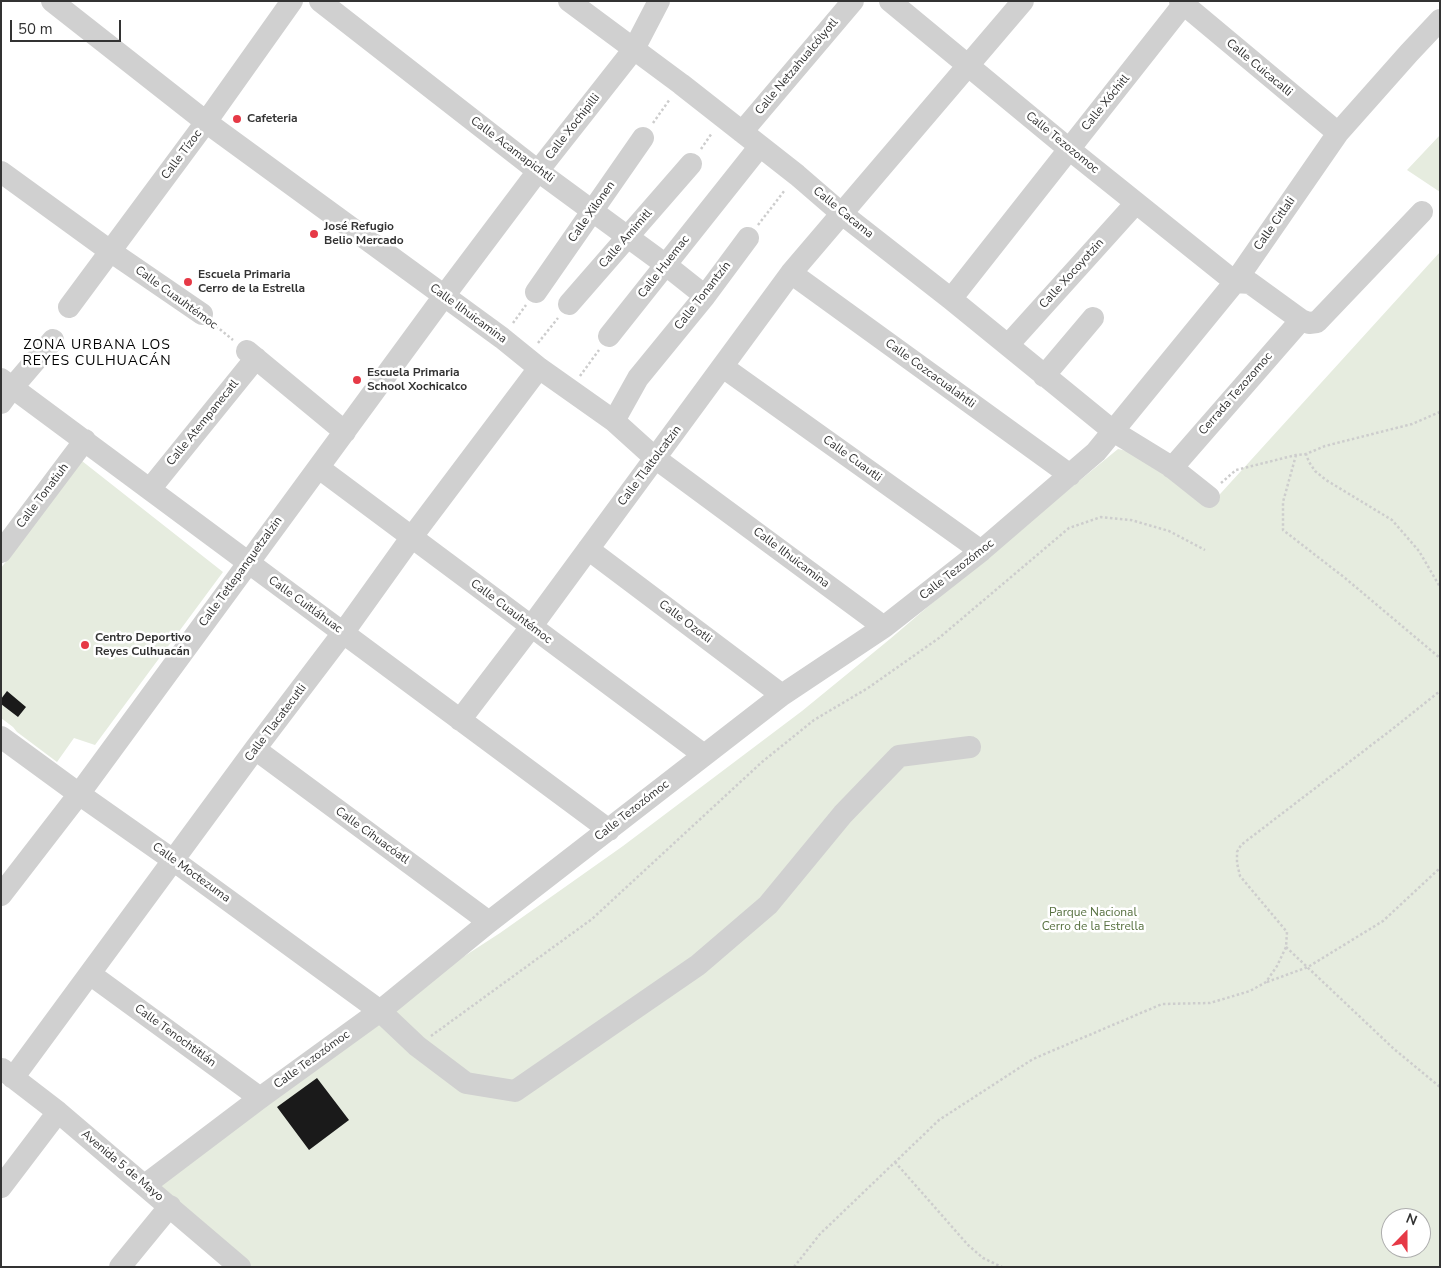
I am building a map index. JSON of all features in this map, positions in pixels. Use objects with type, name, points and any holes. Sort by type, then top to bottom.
[{"type":"street","name":"Calle Ilhuicamina","points":[[52,1],[206,122],[502,338],[532,363],[614,421],[656,458],[884,627]]},
{"type":"street","name":"Calle Tízoc","points":[[69,307],[206,122],[292,1]]},
{"type":"street","name":"Calle Acamapichtli","points":[[320,1],[538,171],[593,210],[705,296]]},
{"type":"street","name":"Calle Cacama","points":[[569,1],[634,48],[797,175],[841,213],[951,299],[1113,431],[1170,466],[1208,497]]},
{"type":"street","name":"Calle Xochipilli","points":[[444,296],[634,48],[659,1]]},
{"type":"street","name":"Calle Netzahualcólyotl","points":[[742,132],[853,1]]},
{"type":"street","name":"Calle Tezozomoc","points":[[890,1],[1069,149],[1235,282]]},
{"type":"street","points":[[841,213],[1023,1]]},
{"type":"street","name":"Calle Cuicacalli","points":[[1183,2],[1211,28],[1338,133]]},
{"type":"street","name":"Calle Xóchitl","points":[[951,299],[1183,2]]},
{"type":"street","name":"Calle Citlali","points":[[1113,431],[1235,282],[1338,133],[1440,20]]},
{"type":"street","points":[[1211,28],[1244,36],[1284,68]]},
{"type":"street","name":"Calle Xilonen","points":[[536,292],[643,138]]},
{"type":"street","name":"Calle Huemac","points":[[609,336],[760,146]]},
{"type":"street","name":"Calle Amimitl","points":[[568,304],[691,164]]},
{"type":"street","name":"Calle Cuauhtémoc","points":[[1,172],[110,251],[202,314]]},
{"type":"street","name":"Calle Xocoyotzin","points":[[1008,345],[1136,203]]},
{"type":"street","points":[[1235,282],[1250,283],[1301,320],[1309,323],[1317,322],[1422,212]]},
{"type":"street","name":"Calle Tlaltolcatzin","points":[[460,720],[531,627],[791,273],[841,213]]},
{"type":"street","name":"Calle Tonantzín","points":[[614,421],[638,378],[705,296],[748,238]]},
{"type":"street","name":"Calle Cozcacualahtli","points":[[791,273],[1070,475]]},
{"type":"street","name":"Calle Tetlepanquetzalzin","points":[[1,895],[80,794],[444,296]]},
{"type":"street","points":[[1044,376],[1093,318]]},
{"type":"street","name":"Cerrada Tezozomoc","points":[[1172,468],[1301,320]]},
{"type":"street","points":[[5,390],[53,340]]},
{"type":"street","points":[[252,355],[345,432]]},
{"type":"street","name":"Calle Atempanecatl","points":[[150,489],[252,355]]},
{"type":"street","name":"Calle Tlacatecutli","points":[[7,1073],[90,974],[255,749],[343,633],[532,363]]},
{"type":"street","name":"Calle Cuautli","points":[[723,367],[981,552]]},
{"type":"street","name":"Calle Cuitláhuac","points":[[5,390],[85,440],[609,830]]},
{"type":"street","name":"Calle Tezozómoc","points":[[146,1185],[260,1098],[380,1012],[489,922],[704,754],[782,695],[884,627],[981,552],[1096,452],[1113,431]]},
{"type":"street","name":"Calle Tonatiuh","points":[[1,552],[85,440]]},
{"type":"street","name":"Calle Cuauhtémoc","points":[[318,468],[704,754]]},
{"type":"street","name":"Calle Ozotli","points":[[588,548],[782,695]]},
{"type":"street","name":"Calle Moctezuma","points":[[1,736],[380,1012],[417,1046],[466,1083],[515,1091],[698,965],[768,906],[843,814],[899,756],[970,747]]},
{"type":"street","name":"Calle Cihuacóatl","points":[[255,749],[489,922]]},
{"type":"street","name":"Calle Tenochtitlán","points":[[90,974],[260,1098]]},
{"type":"street","name":"Avenida 5 de Mayo","points":[[7,1073],[58,1112],[146,1185],[240,1267]]},
{"type":"street","points":[[1,1186],[58,1112]]},
{"type":"street","points":[[120,1267],[170,1206]]},
{"type":"path","points":[[643,138],[680,84]]},
{"type":"path","points":[[691,164],[723,117]]},
{"type":"path","points":[[748,238],[797,175]]},
{"type":"path","points":[[502,338],[536,292]]},
{"type":"path","points":[[532,363],[568,304]]},
{"type":"path","name":"Calle Cuauhtémoc","points":[[202,314],[252,355]]},
{"type":"path","points":[[570,389],[609,336]]},
{"type":"path","points":[[1208,497],[1236,470],[1306,454],[1325,446],[1412,424],[1440,412]]},
{"type":"path","points":[[1306,454],[1315,471],[1326,480],[1392,520],[1419,551],[1440,587]]},
{"type":"path","points":[[1296,455],[1283,502],[1283,530],[1346,578],[1440,658]]},
{"type":"path","points":[[417,1046],[592,919],[762,762],[814,720],[868,688],[938,638],[1068,528],[1101,517],[1131,520],[1169,531],[1205,550]]},
{"type":"path","points":[[1266,982],[1277,966],[1286,947],[1287,932],[1240,876],[1236,852],[1242,845],[1440,691]]},
{"type":"path","points":[[794,1267],[820,1234],[939,1120],[1033,1059],[1162,1004],[1210,1003],[1308,968],[1383,921],[1440,868]]},
{"type":"path","points":[[1286,947],[1394,1049],[1440,1087]]},
{"type":"path","points":[[895,1162],[968,1245],[983,1258],[1002,1267]]},
{"type":"green space","points":[[1440,135],[1440,192],[1407,170]]},
{"type":"green space","name":"Parque Nacional Cerro de la Estrella","points":[[1440,252],[1440,1267],[248,1267],[151,1186],[380,1011],[500,933],[623,846],[802,711],[1118,449],[1144,455],[1211,504]]},
{"type":"green space","name":"Centro Deportivo Reyes Culhuacán","points":[[82,461],[223,572],[95,745],[74,738],[57,762],[1,718],[1,568]]},
{"type":"building","points":[[7,691],[26,707],[18,717],[1,704],[1,699]]},
{"type":"building","points":[[317,1078],[349,1120],[309,1150],[277,1107]]},
{"type":"place","name":"Cafeteria","points":[[237,119]]},
{"type":"place","name":"José Refugio Belio Mercado","points":[[314,234]]},
{"type":"place","name":"Escuela Primaria Cerro de la Estrella","points":[[188,282]]},
{"type":"place","name":"Escuela Primaria School Xochicalco","points":[[357,380]]},
{"type":"place","name":"Centro Deportivo Reyes Culhuacán","points":[[85,645]]},
{"type":"district","name":"ZONA URBANA LOS REYES CULHUACÁN","points":[[97,354]]}]
